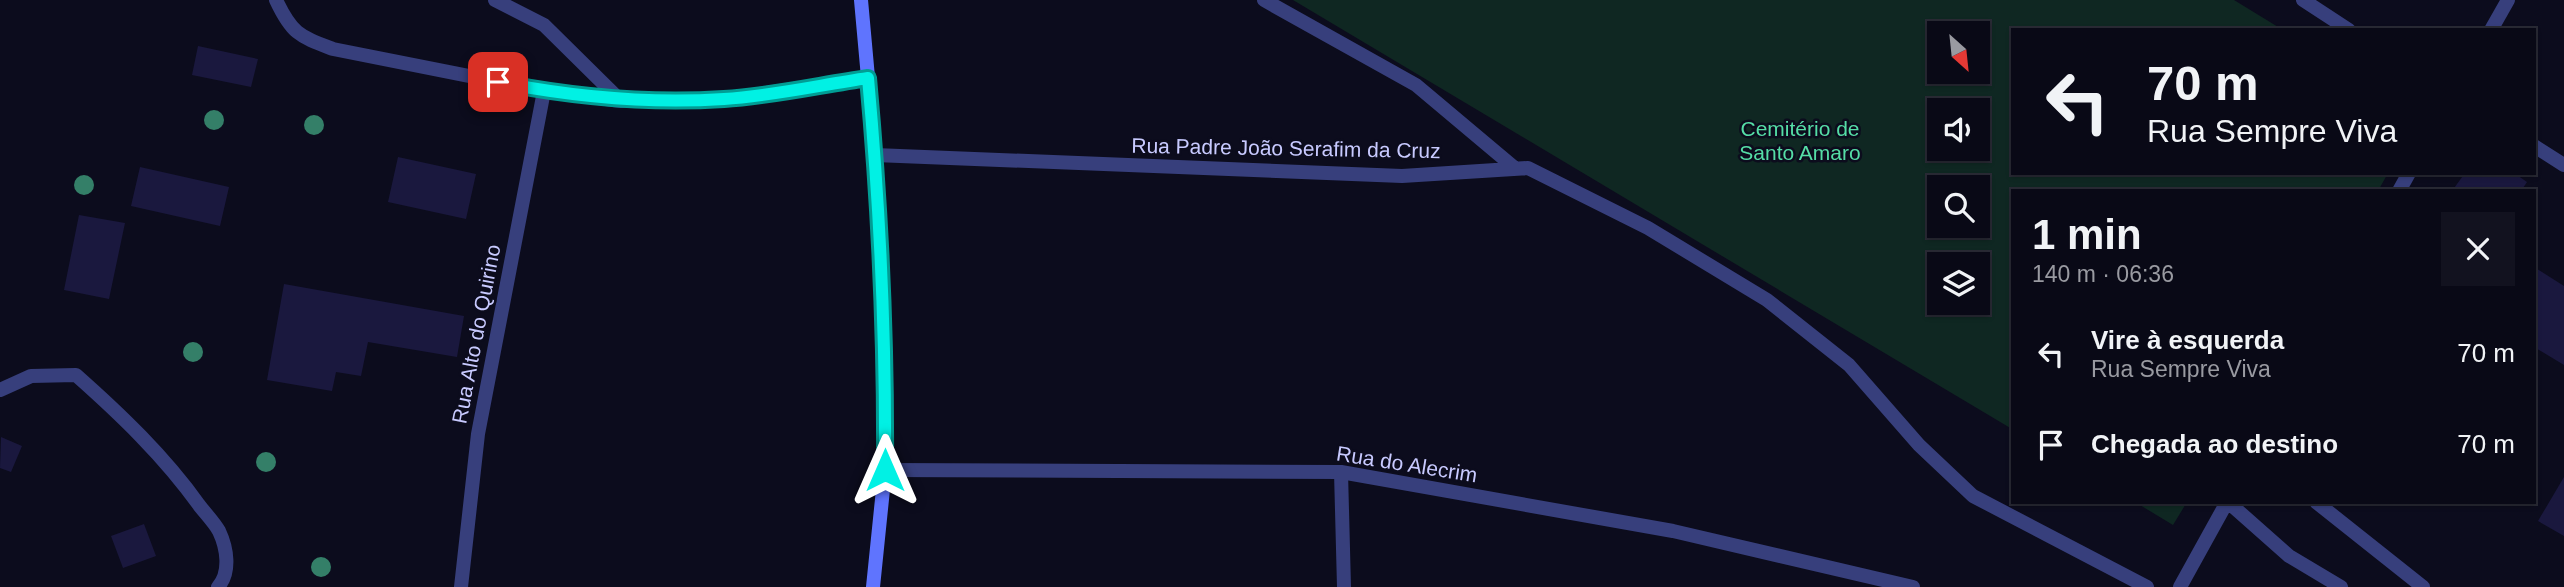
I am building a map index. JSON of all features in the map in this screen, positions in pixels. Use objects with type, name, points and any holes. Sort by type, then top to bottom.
[{"type":"main road","points":[[861,0],[875,155],[886,377],[885,470],[873,587]]},
{"type":"street","points":[[276,0],[289,26],[303,37],[333,49],[544,91],[621,101],[725,99],[868,78]]},
{"type":"street","points":[[495,0],[544,25],[621,101]]},
{"type":"street","points":[[1264,0],[1416,85],[1517,169]]},
{"type":"street","points":[[2303,0],[2346,28]]},
{"type":"street","points":[[2492,28],[2508,0]]},
{"type":"street","name":"Rua Alto do Quirino","points":[[461,587],[478,434],[544,91]]},
{"type":"street","points":[[2536,147],[2564,165]]},
{"type":"street","name":"Rua Padre João Serafim da Cruz","points":[[875,155],[1402,176],[1528,168],[1648,228],[1767,300],[1849,365],[1919,445],[1973,496],[2147,587]]},
{"type":"street","points":[[0,390],[31,376],[76,375],[113,408],[182,481],[219,532],[228,564],[224,580],[218,587]]},
{"type":"street","name":"Rua do Alecrim","points":[[885,470],[1341,472],[1673,531],[1913,587]]},
{"type":"street","points":[[1341,472],[1344,587]]},
{"type":"street","points":[[2180,587],[2226,504]]},
{"type":"street","points":[[2229,504],[2289,556],[2341,587]]},
{"type":"street","points":[[2319,504],[2423,587]]},
{"type":"green space","name":"Cemitério de Santo Amaro","points":[[1293,0],[2234,0],[2280,28],[2011,28],[2011,175],[2387,175],[2379,189],[2011,189],[2011,428]]},
{"type":"green space","points":[[2138,504],[2186,504],[2173,525]]},
{"type":"building","points":[[198,46],[258,59],[251,87],[192,75]]},
{"type":"building","points":[[398,157],[476,174],[466,219],[388,202]]},
{"type":"building","points":[[140,167],[229,187],[220,226],[131,206]]},
{"type":"building","points":[[2464,175],[2517,175],[2527,182],[2522,189],[2453,189]]},
{"type":"building","points":[[79,215],[125,223],[109,299],[64,290]]},
{"type":"building","points":[[2536,268],[2564,286],[2564,365],[2536,348]]},
{"type":"building","points":[[284,284],[464,316],[457,357],[368,342],[361,376],[336,372],[332,391],[267,380]]},
{"type":"building","points":[[1,437],[22,446],[11,472],[0,468]]},
{"type":"building","points":[[2564,477],[2564,536],[2538,521]]},
{"type":"building","points":[[144,524],[156,556],[123,568],[111,536]]},
{"type":"route","points":[[498,82],[621,101],[725,99],[868,78],[875,155],[886,377],[885,470]]}]
